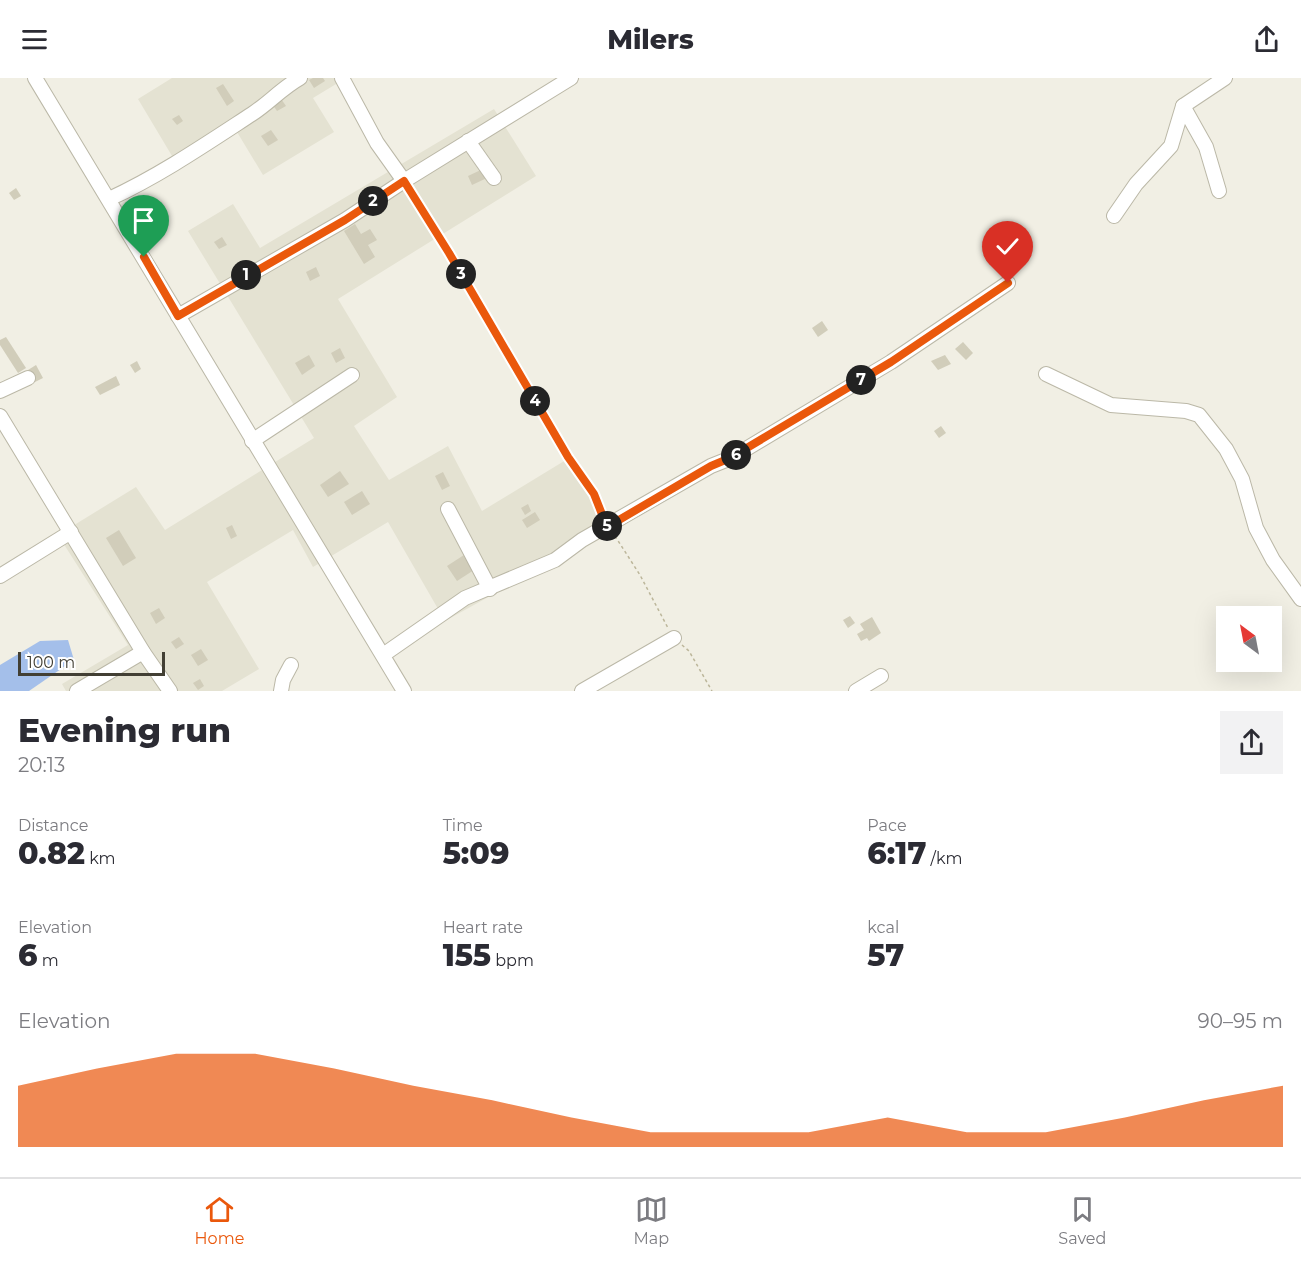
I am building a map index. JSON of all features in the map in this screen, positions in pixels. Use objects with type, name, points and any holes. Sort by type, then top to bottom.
[{"type":"street","points":[[35,78],[404,691]]},
{"type":"street","points":[[109,199],[137,186],[254,113],[281,89],[300,78]]},
{"type":"street","points":[[342,78],[377,143],[404,181]]},
{"type":"street","points":[[178,316],[345,220],[571,78]]},
{"type":"street","points":[[1114,216],[1151,165],[1171,146],[1183,106],[1225,78]]},
{"type":"street","points":[[1183,106],[1206,147],[1219,191]]},
{"type":"street","points":[[468,141],[494,178]]},
{"type":"street","points":[[383,655],[465,598],[490,590],[555,560],[582,540],[711,466],[730,458],[882,367],[1008,283]]},
{"type":"street","points":[[1046,374],[1111,405],[1186,411],[1199,416],[1226,449],[1237,469],[1256,528],[1273,560],[1301,599]]},
{"type":"street","points":[[252,441],[352,375]]},
{"type":"street","points":[[0,391],[28,378]]},
{"type":"street","points":[[1,420],[143,652],[170,691]]},
{"type":"street","points":[[448,508],[490,590]]},
{"type":"street","points":[[0,576],[71,532]]},
{"type":"street","points":[[582,691],[674,638]]},
{"type":"street","points":[[77,691],[143,652]]},
{"type":"street","points":[[281,691],[283,680],[291,665]]},
{"type":"street","points":[[856,691],[881,676]]},
{"type":"path","points":[[404,181],[449,253],[568,457],[594,494],[607,527],[621,543],[674,638],[689,651],[712,691]]},
{"type":"shaded area","points":[[172,78],[346,78],[313,98],[334,132],[263,175],[237,132],[178,166],[138,99]]},
{"type":"shaded area","points":[[494,109],[536,176],[338,299],[397,397],[354,426],[389,480],[448,446],[482,511],[574,455],[616,526],[445,621],[388,522],[313,567],[293,530],[207,582],[259,669],[222,691],[66,691],[62,684],[128,645],[58,535],[136,487],[165,530],[314,438],[188,231],[233,204],[260,248]]},
{"type":"water","points":[[68,640],[74,660],[29,691],[0,691],[0,665],[40,641]]},
{"type":"building","points":[[323,78],[325,81],[314,88],[309,80]]},
{"type":"building","points":[[223,84],[234,101],[227,106],[216,88]]},
{"type":"building","points":[[279,96],[286,106],[277,111],[270,101]]},
{"type":"building","points":[[179,115],[183,121],[177,125],[172,119]]},
{"type":"building","points":[[271,130],[278,140],[268,146],[261,136]]},
{"type":"building","points":[[485,168],[489,177],[472,185],[468,176]]},
{"type":"building","points":[[16,188],[21,196],[14,200],[9,193]]},
{"type":"building","points":[[355,224],[361,234],[370,229],[377,240],[368,245],[375,257],[364,264],[344,231]]},
{"type":"building","points":[[222,237],[227,245],[219,249],[214,242]]},
{"type":"building","points":[[316,267],[320,276],[310,281],[306,272]]},
{"type":"building","points":[[822,321],[828,330],[818,337],[812,328]]},
{"type":"building","points":[[6,337],[26,368],[18,373],[0,345],[0,340]]},
{"type":"building","points":[[963,342],[973,353],[966,360],[955,349]]},
{"type":"building","points":[[340,348],[345,358],[336,363],[331,353]]},
{"type":"building","points":[[309,355],[315,366],[302,375],[295,363]]},
{"type":"building","points":[[945,355],[951,364],[938,370],[931,361]]},
{"type":"building","points":[[137,361],[141,369],[135,373],[130,365]]},
{"type":"building","points":[[36,365],[43,378],[35,382],[28,370]]},
{"type":"building","points":[[116,376],[120,385],[100,395],[95,387]]},
{"type":"building","points":[[941,426],[946,433],[939,438],[934,431]]},
{"type":"building","points":[[340,471],[349,484],[328,497],[320,485]]},
{"type":"building","points":[[443,472],[450,486],[442,490],[435,476]]},
{"type":"building","points":[[362,491],[370,504],[352,515],[344,502]]},
{"type":"building","points":[[528,504],[531,511],[525,515],[521,508]]},
{"type":"building","points":[[535,512],[540,520],[527,528],[522,520]]},
{"type":"building","points":[[232,525],[237,536],[231,539],[226,528]]},
{"type":"building","points":[[119,530],[136,558],[123,566],[106,538]]},
{"type":"building","points":[[464,555],[474,570],[457,581],[447,566]]},
{"type":"building","points":[[159,608],[165,618],[156,624],[150,613]]},
{"type":"building","points":[[850,616],[855,623],[848,628],[843,620]]},
{"type":"building","points":[[872,617],[881,633],[869,641],[867,638],[861,641],[857,634],[864,630],[860,624]]},
{"type":"building","points":[[179,637],[184,644],[176,649],[171,642]]},
{"type":"building","points":[[201,649],[208,660],[198,666],[191,655]]},
{"type":"building","points":[[200,679],[204,686],[198,690],[193,683]]},
{"type":"route","points":[[144,257],[178,316],[345,220],[404,181],[449,253],[568,457],[587,482],[607,527],[711,466],[730,458],[891,362],[1008,283]]}]
